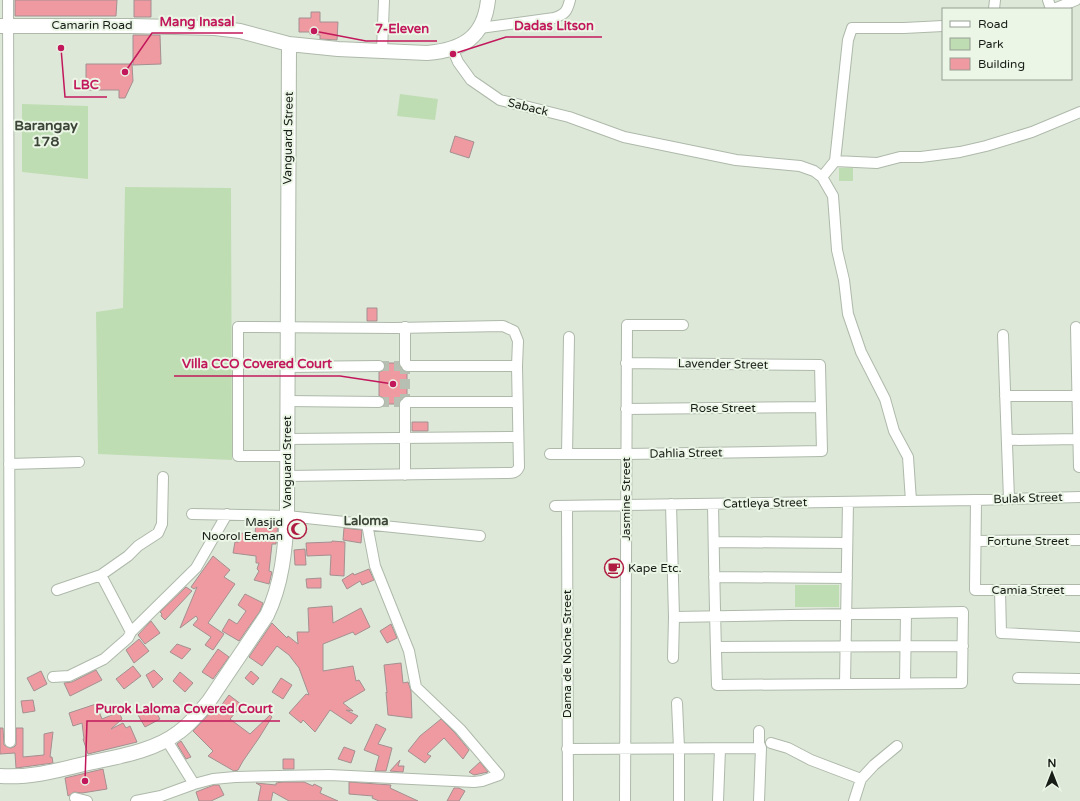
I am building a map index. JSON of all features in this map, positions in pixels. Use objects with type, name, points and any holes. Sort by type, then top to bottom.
[{"type":"street","points":[[8,0],[4,26],[4,331],[9,464],[5,704],[10,742]]},
{"type":"street","points":[[382,51],[384,0]]},
{"type":"street","name":"Camarin Road","points":[[4,26],[132,26],[215,28],[240,31],[289,44],[338,49],[439,52],[465,43],[474,37],[486,17],[488,0]]},
{"type":"street","points":[[480,28],[554,18],[562,15],[568,10],[570,0]]},
{"type":"street","points":[[1056,8],[1076,0]]},
{"type":"street","points":[[911,501],[908,457],[894,432],[884,399],[860,352],[848,314],[844,280],[837,250],[833,196],[822,177],[835,161],[848,40],[852,28],[942,26]]},
{"type":"street","name":"Vanguard Street","points":[[0,776],[12,777],[40,774],[131,754],[150,748],[178,733],[209,701],[268,615],[274,601],[279,583],[286,540],[287,516],[289,44]]},
{"type":"street","name":"Saback","points":[[452,48],[458,62],[471,80],[500,100],[569,117],[624,137],[736,160],[800,166],[814,171],[822,177]]},
{"type":"street","points":[[835,161],[877,163],[900,158],[960,152],[1032,132],[1080,112]]},
{"type":"street","name":"Jasmine Street","points":[[625,801],[624,748],[627,325],[683,325]]},
{"type":"street","points":[[287,456],[238,456],[238,328],[503,326],[514,331],[518,340],[517,402],[519,467],[514,473],[287,476]]},
{"type":"street","points":[[405,327],[406,365],[517,366]]},
{"type":"street","points":[[1076,327],[1079,361],[1079,467]]},
{"type":"street","points":[[1003,335],[1009,499]]},
{"type":"street","points":[[567,454],[569,338]]},
{"type":"street","name":"Lavender Street","points":[[626,363],[820,365],[821,407]]},
{"type":"street","points":[[287,367],[379,366]]},
{"type":"street","points":[[1005,396],[1079,396]]},
{"type":"street","points":[[287,401],[379,402]]},
{"type":"street","points":[[405,475],[406,403],[517,402]]},
{"type":"street","name":"Dahlia Street","points":[[550,454],[822,451],[821,407]]},
{"type":"street","name":"Rose Street","points":[[626,409],[821,407]]},
{"type":"street","points":[[287,439],[518,437]]},
{"type":"street","points":[[1007,440],[1079,439]]},
{"type":"street","points":[[9,464],[79,462]]},
{"type":"street","points":[[57,590],[101,575],[128,556],[138,546],[158,533],[162,524],[163,477]]},
{"type":"street","name":"Bulak Street","points":[[976,500],[1080,497]]},
{"type":"street","points":[[976,500],[976,541]]},
{"type":"street","name":"Cattleya Street","points":[[555,506],[976,500]]},
{"type":"street","points":[[845,684],[848,502]]},
{"type":"street","points":[[671,504],[674,617],[673,658]]},
{"type":"street","points":[[674,617],[715,617],[962,612],[962,683],[717,685],[715,617],[714,577],[713,504]]},
{"type":"street","name":"Dama de Noche Street","points":[[567,506],[568,801]]},
{"type":"street","points":[[192,514],[287,516],[480,536]]},
{"type":"street","points":[[53,677],[69,676],[104,659],[128,638],[131,632],[196,568],[227,514]]},
{"type":"street","points":[[136,801],[161,796],[213,779],[235,777],[329,775],[474,782],[482,781],[498,775],[460,729],[416,687],[409,651],[375,566],[367,524]]},
{"type":"street","name":"Fortune Street","points":[[976,541],[1080,540]]},
{"type":"street","name":"Camia Street","points":[[976,541],[975,590],[1080,590]]},
{"type":"street","points":[[714,542],[847,543]]},
{"type":"street","points":[[101,575],[131,632]]},
{"type":"street","points":[[714,577],[847,578]]},
{"type":"street","points":[[1000,590],[1001,633],[1080,637]]},
{"type":"street","points":[[905,684],[906,613]]},
{"type":"street","points":[[716,647],[962,646]]},
{"type":"street","points":[[1018,678],[1080,679]]},
{"type":"street","points":[[677,703],[679,801]]},
{"type":"street","points":[[759,731],[759,801]]},
{"type":"street","points":[[166,739],[194,784]]},
{"type":"street","points":[[771,744],[788,748],[811,760],[861,780]]},
{"type":"street","points":[[854,801],[861,780],[874,765],[897,746]]},
{"type":"street","points":[[718,801],[720,748]]},
{"type":"street","points":[[567,749],[760,748]]},
{"type":"street","points":[[75,798],[87,801]]},
{"type":"green space","points":[[400,94],[438,99],[435,120],[397,116]]},
{"type":"green space","points":[[22,104],[88,106],[88,179],[22,172]]},
{"type":"green space","points":[[839,168],[853,168],[853,181],[839,181]]},
{"type":"green space","points":[[125,187],[231,188],[232,460],[98,454],[96,312],[123,308]]},
{"type":"green space","points":[[795,585],[839,585],[839,607],[795,607]]},
{"type":"building","points":[[15,0],[117,0],[116,16],[15,16]]},
{"type":"building","points":[[134,0],[151,0],[151,17],[134,17]]},
{"type":"building","points":[[311,12],[320,12],[320,22],[338,22],[337,40],[320,39],[320,35],[310,34],[310,32],[299,32],[299,18],[311,18]]},
{"type":"building","points":[[133,35],[160,35],[161,64],[133,65]]},
{"type":"building","points":[[86,64],[132,64],[133,81],[125,98],[119,98],[119,90],[86,90]]},
{"type":"building","points":[[455,136],[474,142],[469,158],[450,152]]},
{"type":"building","points":[[367,308],[377,308],[377,321],[367,321]]},
{"type":"building","points":[[385,363],[399,363],[402,370],[407,372],[407,396],[403,397],[399,404],[385,404],[384,398],[379,396],[379,372],[384,370]]},
{"type":"building","points":[[412,422],[428,422],[428,431],[412,431]]},
{"type":"building","points":[[256,522],[278,522],[276,544],[272,544],[269,571],[272,572],[269,584],[254,580],[259,571],[257,569],[259,563],[256,563],[256,556],[233,553],[235,542],[239,542],[239,533],[255,534]]},
{"type":"building","points":[[344,528],[362,530],[361,543],[343,540]]},
{"type":"building","points":[[332,541],[345,542],[344,576],[330,575],[331,555],[307,556],[306,543]]},
{"type":"building","points":[[305,549],[306,565],[295,565],[294,550]]},
{"type":"building","points":[[213,556],[230,570],[224,577],[235,584],[208,623],[224,634],[213,650],[205,645],[211,637],[193,625],[198,619],[196,616],[180,628],[197,587],[194,589],[191,587]]},
{"type":"building","points":[[369,569],[374,580],[362,585],[360,581],[347,589],[342,580],[353,573],[354,575]]},
{"type":"building","points":[[321,578],[321,588],[307,588],[306,579]]},
{"type":"building","points":[[186,587],[192,591],[165,620],[161,616],[162,614],[160,612]]},
{"type":"building","points":[[245,594],[263,603],[260,611],[239,641],[222,631],[229,619],[237,624],[246,611],[238,605]]},
{"type":"building","points":[[332,606],[333,623],[361,608],[370,627],[355,635],[353,632],[323,644],[323,671],[353,666],[356,681],[359,680],[365,690],[343,703],[353,711],[346,710],[358,716],[351,724],[330,710],[315,732],[303,720],[301,723],[289,713],[306,694],[309,695],[299,668],[289,655],[277,646],[262,666],[249,657],[272,623],[287,638],[288,636],[298,644],[297,632],[309,632],[308,608]]},
{"type":"building","points":[[151,621],[160,633],[145,644],[138,635]]},
{"type":"building","points":[[391,624],[397,638],[387,643],[380,631]]},
{"type":"building","points":[[139,639],[149,651],[134,663],[126,650]]},
{"type":"building","points":[[177,644],[191,649],[182,659],[170,652]]},
{"type":"building","points":[[218,649],[229,657],[213,679],[202,672]]},
{"type":"building","points":[[401,663],[403,683],[408,682],[411,691],[412,718],[388,715],[384,665]]},
{"type":"building","points":[[133,666],[141,676],[124,689],[116,679]]},
{"type":"building","points":[[96,670],[102,680],[70,696],[64,683],[72,682]]},
{"type":"building","points":[[154,670],[163,679],[153,688],[146,675]]},
{"type":"building","points":[[41,671],[47,684],[34,691],[27,678]]},
{"type":"building","points":[[251,671],[259,678],[253,685],[245,678]]},
{"type":"building","points":[[180,672],[193,683],[185,692],[173,681]]},
{"type":"building","points":[[281,678],[292,685],[283,699],[272,692]]},
{"type":"building","points":[[229,695],[242,705],[230,719],[250,734],[270,715],[272,717],[238,770],[234,771],[208,756],[213,751],[193,731],[214,709],[217,711]]},
{"type":"building","points":[[33,700],[35,711],[23,713],[21,701]]},
{"type":"building","points":[[96,704],[102,719],[119,712],[122,719],[111,729],[123,723],[126,728],[130,726],[137,742],[88,754],[83,739],[82,723],[73,726],[69,713]]},
{"type":"building","points":[[153,707],[160,719],[145,727],[138,715]]},
{"type":"building","points":[[441,719],[469,750],[463,759],[444,738],[427,754],[431,756],[425,763],[408,751],[420,736]]},
{"type":"building","points":[[376,724],[386,729],[378,744],[392,748],[386,771],[375,771],[379,756],[364,750]]},
{"type":"building","points":[[0,728],[3,728],[4,745],[10,748],[16,745],[16,728],[23,728],[23,757],[44,755],[44,734],[53,732],[50,757],[52,757],[53,763],[16,768],[15,753],[0,754]]},
{"type":"building","points":[[181,741],[191,757],[186,759],[177,744]]},
{"type":"building","points":[[344,747],[355,751],[351,763],[338,759]]},
{"type":"building","points":[[283,759],[294,759],[294,769],[283,769]]},
{"type":"building","points":[[400,760],[398,766],[404,766],[403,772],[390,771]]},
{"type":"building","points":[[480,762],[488,772],[474,775],[469,772]]},
{"type":"building","points":[[103,769],[107,789],[82,793],[74,792],[68,796],[65,778]]},
{"type":"building","points":[[304,782],[313,786],[314,784],[322,788],[320,793],[338,801],[289,801],[273,792],[271,801],[258,801],[261,786],[256,783],[276,785],[276,783]]},
{"type":"building","points":[[349,782],[391,785],[390,788],[418,801],[379,801],[372,798],[373,796],[349,794]]},
{"type":"building","points":[[214,785],[219,785],[224,795],[211,801],[199,801],[196,792]]},
{"type":"building","points":[[454,788],[459,788],[465,791],[459,801],[447,801]]},
{"type":"tunnel","points":[[405,363],[405,404]]},
{"type":"tunnel","points":[[379,366],[407,366]]},
{"type":"tunnel","points":[[379,402],[407,402]]},
{"type":"place","name":"7-Eleven","points":[[314,31]]},
{"type":"place","name":"LBC","points":[[61,48]]},
{"type":"place","name":"Dadas Litson","points":[[453,54]]},
{"type":"place","name":"Mang Inasal","points":[[125,72]]},
{"type":"place","name":"Villa CCO Covered Court","points":[[393,384]]},
{"type":"place","name":"Masjid Noorol Eeman","points":[[297,529]]},
{"type":"place","name":"Kape Etc.","points":[[614,568]]},
{"type":"place","name":"Purok Laloma Covered Court","points":[[85,781]]},
{"type":"district","name":"Barangay 178","points":[[46,134]]},
{"type":"district","name":"Laloma","points":[[366,521]]}]
